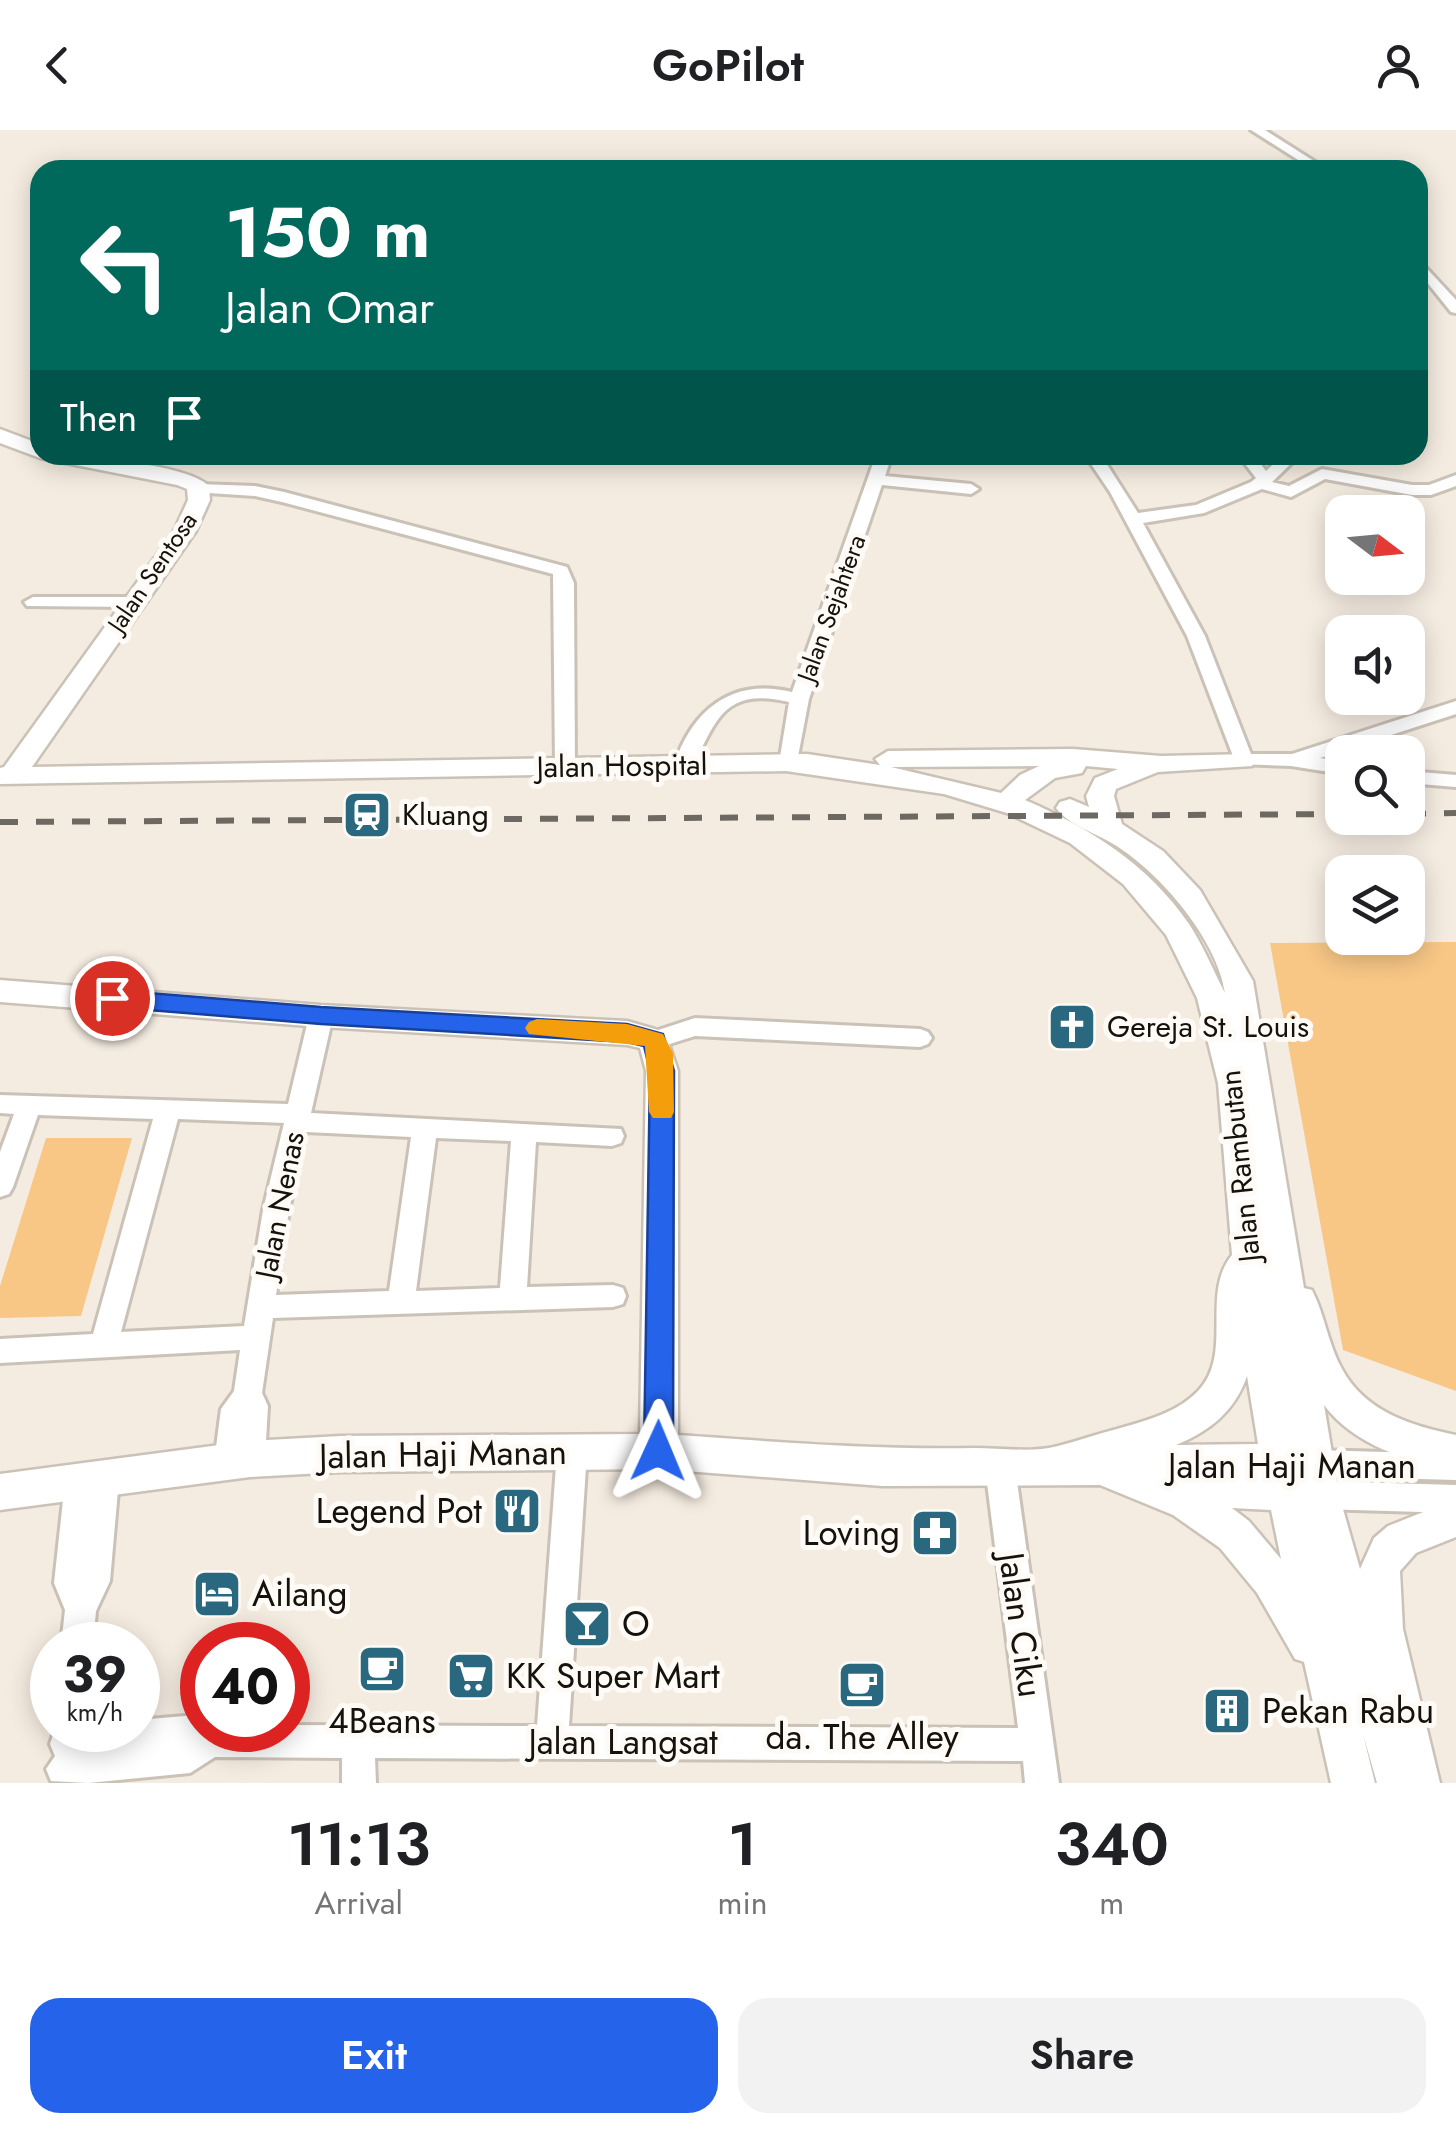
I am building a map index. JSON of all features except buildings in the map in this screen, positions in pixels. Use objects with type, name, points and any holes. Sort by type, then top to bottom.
[{"type":"street","points":[[1256,130],[1306,160]]},
{"type":"street","points":[[1428,275],[1456,310]]},
{"type":"street","points":[[0,435],[30,448]]},
{"type":"street","name":"Jalan Sentosa","points":[[6,777],[185,531],[199,500],[199,489],[184,480],[106,465]]},
{"type":"street","name":"Jalan Sejahtera","points":[[788,763],[799,699],[881,465]]},
{"type":"street","points":[[1100,465],[1196,636],[1243,760],[1291,760],[1325,765]]},
{"type":"street","points":[[1117,465],[1118,492]]},
{"type":"street","points":[[1252,465],[1262,482],[1290,492],[1312,478],[1329,474],[1423,491],[1456,480]]},
{"type":"street","points":[[1131,520],[1208,510],[1262,482],[1281,465]]},
{"type":"street","points":[[877,480],[972,489]]},
{"type":"street","points":[[199,489],[270,494],[560,571],[565,583],[565,767]]},
{"type":"street","points":[[33,602],[132,602]]},
{"type":"street","points":[[684,765],[690,740],[701,721],[719,706],[763,692],[799,699]]},
{"type":"street","points":[[1388,735],[1456,707]]},
{"type":"street","points":[[1291,760],[1325,754]]},
{"type":"street","name":"Jalan Hospital","points":[[6,777],[788,763],[855,758],[1073,757],[1161,764],[1243,760]]},
{"type":"street","name":"Jalan Rambutan","points":[[925,760],[1109,827],[1160,860],[1209,921],[1238,981],[1264,1248]]},
{"type":"street","name":"Jalan Rambutan","points":[[788,763],[1016,793],[1104,852],[1172,918],[1188,944],[1208,983],[1234,1083],[1264,1248],[1329,1677],[1353,1783]]},
{"type":"street","points":[[1016,793],[1056,767],[1161,764]]},
{"type":"street","points":[[1109,827],[1100,796],[1105,784],[1118,776],[1161,764]]},
{"type":"street","points":[[1425,779],[1456,782]]},
{"type":"street","points":[[0,991],[321,1016],[627,1033],[654,1040],[695,1027],[920,1038]]},
{"type":"street","name":"Jalan Nenas","points":[[240,1461],[235,1408],[247,1396],[276,1210],[321,1016]]},
{"type":"street","points":[[654,1040],[662,1071],[658,1451]]},
{"type":"street","points":[[0,1104],[168,1109],[425,1128],[612,1136]]},
{"type":"street","points":[[0,1188],[29,1104]]},
{"type":"street","points":[[104,1346],[168,1109]]},
{"type":"street","points":[[402,1302],[425,1128]]},
{"type":"street","points":[[512,1299],[524,1132]]},
{"type":"street","points":[[1264,1248],[1330,1382],[1355,1413],[1414,1445],[1456,1453]]},
{"type":"street","points":[[1264,1248],[1234,1301],[1234,1355],[1225,1390],[1200,1416],[1165,1432],[1106,1446],[1092,1468],[1173,1493],[1242,1539],[1270,1573],[1329,1677]]},
{"type":"street","points":[[261,1307],[613,1296]]},
{"type":"street","points":[[0,1352],[256,1336]]},
{"type":"street","name":"Jalan Haji Manan","points":[[0,1492],[240,1461],[341,1454],[658,1451],[882,1468],[1092,1468],[1192,1487],[1456,1467]]},
{"type":"street","points":[[552,1742],[572,1452]]},
{"type":"street","name":"Jalan Ciku","points":[[1000,1466],[1042,1783]]},
{"type":"street","name":"Jalan Rambutan","points":[[1299,1478],[1399,1783]]},
{"type":"street","name":"Jalan Haji Manan","points":[[1299,1478],[1456,1500]]},
{"type":"street","points":[[80,1622],[81,1609],[69,1583],[92,1480]]},
{"type":"street","points":[[1418,1783],[1415,1753],[1378,1618],[1376,1580],[1388,1553],[1411,1535],[1456,1518]]},
{"type":"street","name":"Jalan Langsat","points":[[64,1756],[190,1756],[209,1741],[1037,1745]]},
{"type":"street","points":[[358,1741],[359,1783]]},
{"type":"shaded area","points":[[1425,942],[1456,942],[1456,1391],[1343,1350],[1270,943],[1325,943],[1325,955],[1425,955]]},
{"type":"shaded area","points":[[46,1138],[132,1138],[81,1316],[0,1318],[0,1286]]},
{"type":"railway","points":[[1425,814],[1456,813]]},
{"type":"railway","points":[[0,822],[1325,814]]},
{"type":"slow traffic","points":[[537,1028],[627,1033],[654,1040],[662,1071],[662,1112]]},
{"type":"place","name":"Kluang","points":[[367,815]]},
{"type":"place","name":"Gereja St. Louis","points":[[1072,1027]]},
{"type":"place","name":"Legend Pot","points":[[517,1511]]},
{"type":"place","name":"Loving","points":[[935,1533]]},
{"type":"place","name":"Ailang","points":[[217,1594]]},
{"type":"place","name":"O","points":[[587,1624]]},
{"type":"place","name":"4Beans","points":[[382,1669]]},
{"type":"place","name":"KK Super Mart","points":[[471,1676]]},
{"type":"place","name":"da. The Alley","points":[[862,1685]]},
{"type":"place","name":"Pekan Rabu","points":[[1227,1711]]},
{"type":"route","points":[[112,998],[321,1016],[627,1033],[654,1040],[662,1071],[658,1451]]}]
